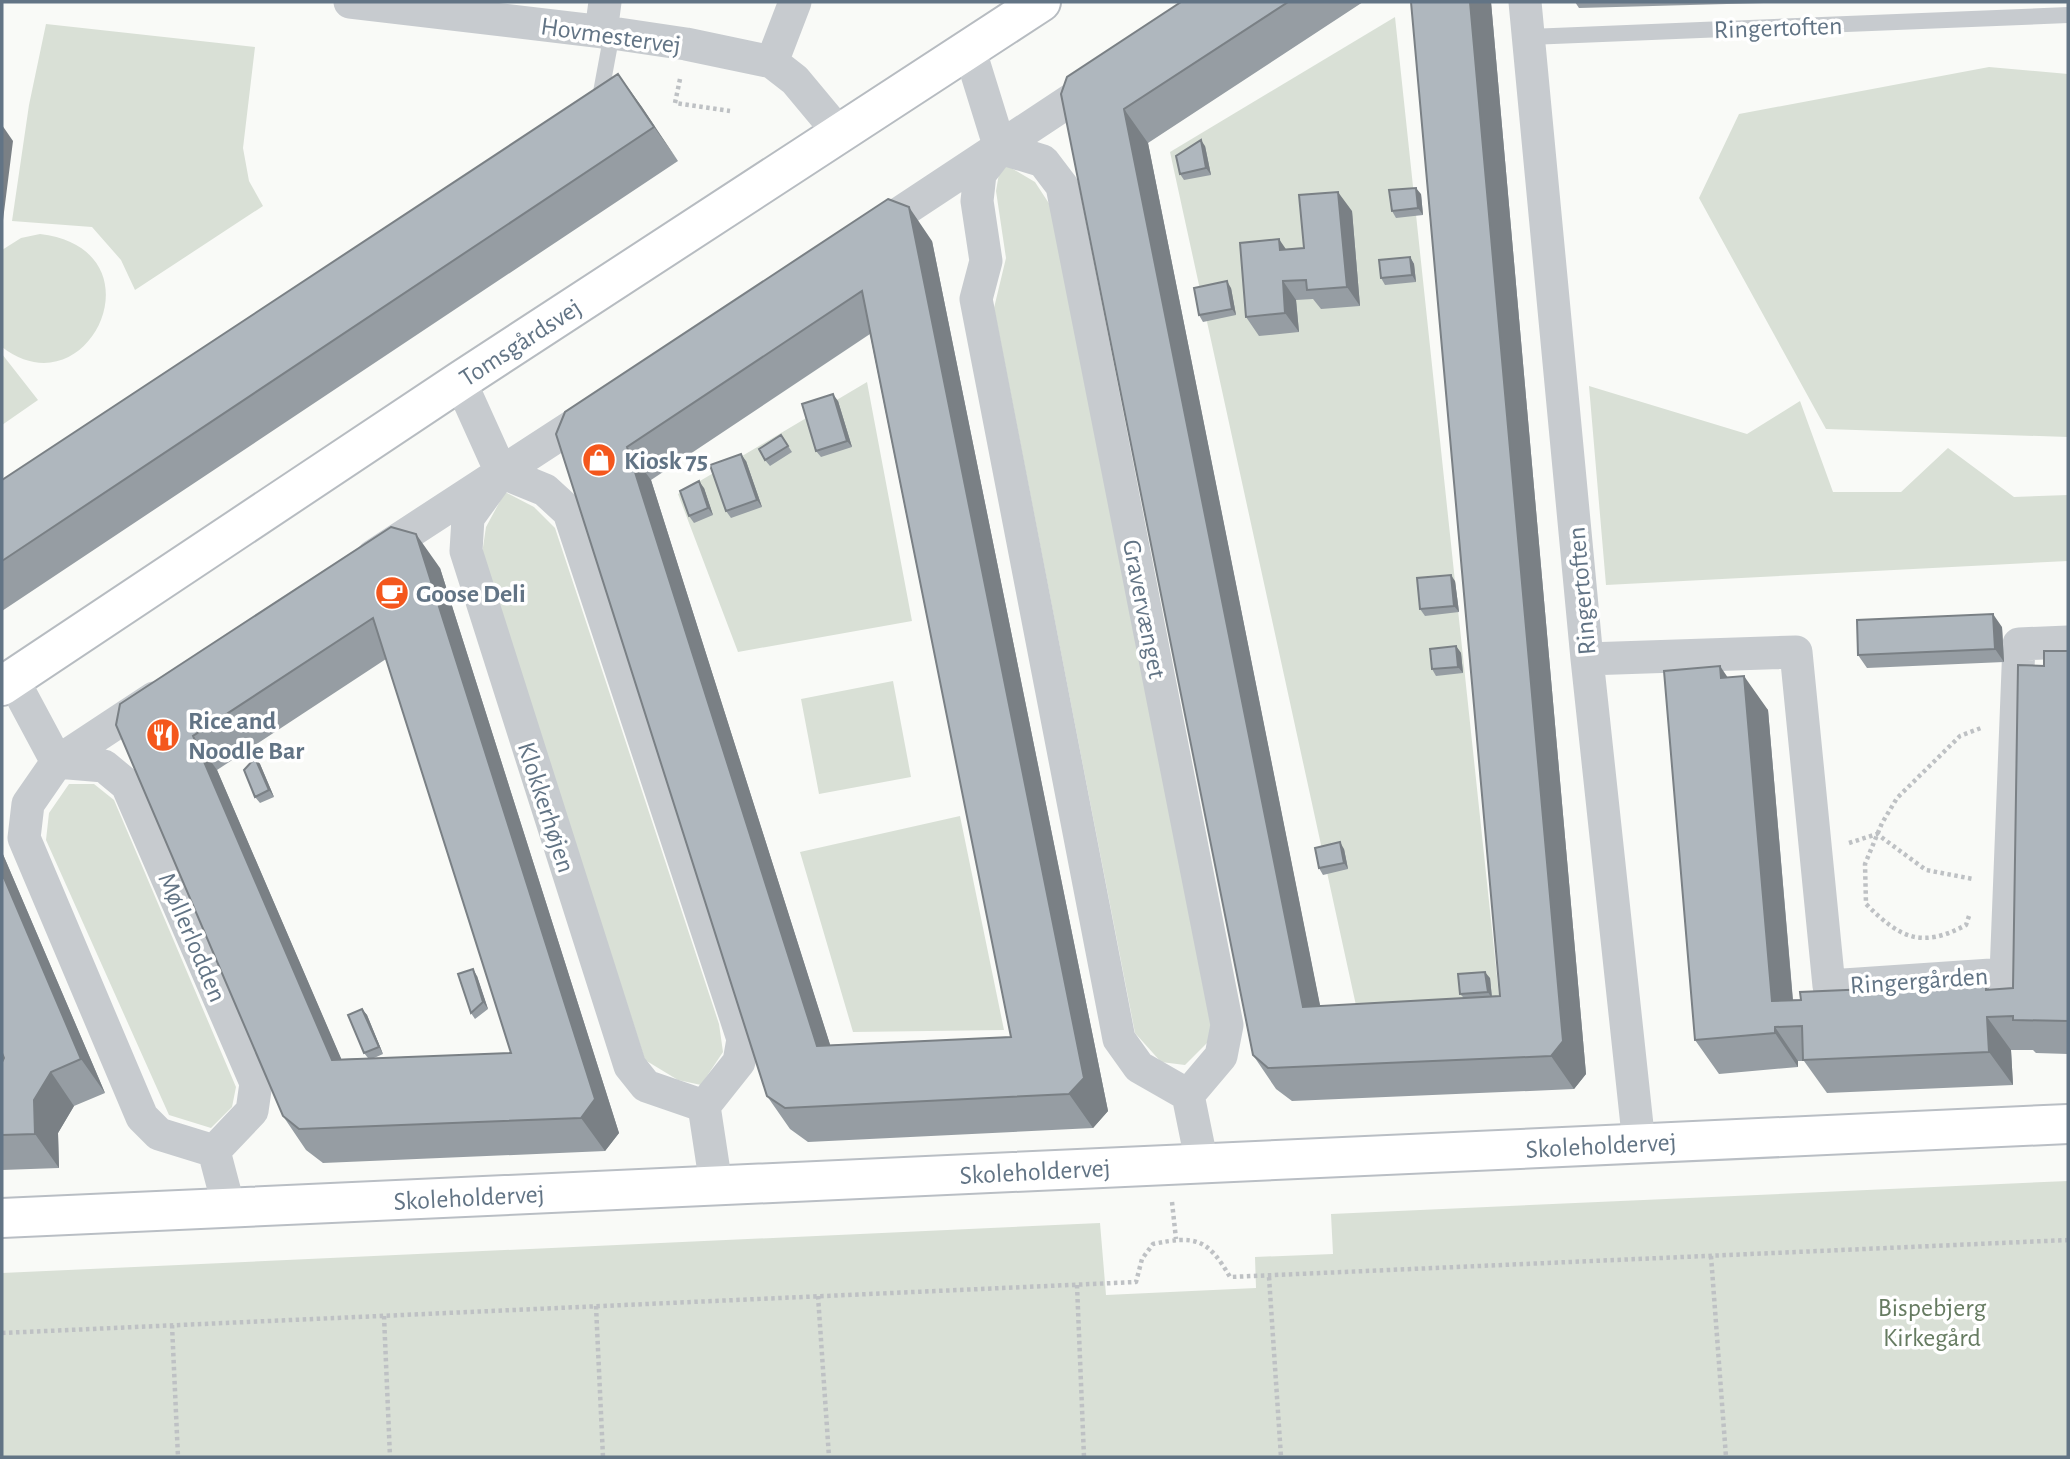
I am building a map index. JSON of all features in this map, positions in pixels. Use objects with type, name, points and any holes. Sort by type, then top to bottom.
[{"type":"street","name":"Hovmestervej","points":[[350,2],[606,22],[686,44],[772,62],[795,80],[840,134]]},
{"type":"street","points":[[772,62],[795,2]]},
{"type":"street","name":"Tomsgårdsvej","points":[[7,682],[460,381],[1041,2]]},
{"type":"street","name":"Ringertoften","points":[[1525,2],[1587,659],[1639,1144]]},
{"type":"street","points":[[969,48],[1000,148]]},
{"type":"street","points":[[849,246],[1127,63]]},
{"type":"street","points":[[1000,148],[980,174],[977,201],[986,261],[976,299],[1119,1039],[1139,1067],[1188,1095],[1202,1164]]},
{"type":"street","name":"Gravervænget","points":[[1000,148],[1043,161],[1062,186],[1068,213],[1227,1025],[1222,1056],[1188,1095]]},
{"type":"street","points":[[460,381],[501,472],[545,490],[569,512],[743,1039],[739,1062],[704,1106],[716,1185]]},
{"type":"street","points":[[349,571],[617,397]]},
{"type":"street","name":"Klokkerhøjen","points":[[501,472],[468,518],[466,551],[630,1066],[646,1086],[704,1106]]},
{"type":"street","name":"Ringergården","points":[[1587,659],[1796,652],[1829,986],[2006,974],[2019,644],[2068,642]]},
{"type":"street","points":[[7,682],[57,762]]},
{"type":"street","points":[[174,685],[57,762],[28,804],[24,838],[142,1117],[159,1134],[214,1151],[229,1208]]},
{"type":"street","name":"Møllerlodden","points":[[57,762],[104,766],[127,785],[256,1083],[252,1111],[214,1151]]},
{"type":"street","name":"Skoleholdervej","points":[[2,1218],[2068,1124]]},
{"type":"lane","name":"Ringertoften","points":[[1529,37],[2068,15]]},
{"type":"lane","points":[[586,118],[598,110],[606,22]]},
{"type":"path","points":[[675,103],[730,111]]},
{"type":"path","points":[[1970,914],[1966,925],[1945,936],[1910,937],[1887,925],[1866,904],[1865,864],[1877,834],[1897,798],[1960,736],[2017,712]]},
{"type":"path","points":[[1815,848],[1854,843],[1877,834]]},
{"type":"path","points":[[1877,834],[1926,870],[1984,882],[2010,879]]},
{"type":"path","points":[[2,1333],[1136,1282],[1142,1259],[1153,1244],[1176,1239],[1199,1241],[1217,1254],[1230,1277],[2068,1240]]},
{"type":"path","points":[[1711,1256],[1726,1457]]},
{"type":"path","points":[[1269,1276],[1281,1457]]},
{"type":"path","points":[[1077,1285],[1084,1457]]},
{"type":"path","points":[[818,1296],[829,1457]]},
{"type":"path","points":[[596,1307],[603,1457]]},
{"type":"path","points":[[384,1316],[390,1457]]},
{"type":"path","points":[[172,1325],[178,1457]]},
{"type":"green space","points":[[1395,17],[1500,1005],[1357,1010],[1170,152]]},
{"type":"green space","points":[[46,24],[255,47],[243,148],[249,181],[263,206],[135,290],[121,260],[92,227],[12,221],[29,105]]},
{"type":"green space","points":[[1989,67],[2068,74],[2068,437],[1826,429],[1699,198],[1739,114]]},
{"type":"green space","points":[[1001,162],[1035,182],[1050,205],[1213,1017],[1210,1040],[1185,1065],[1161,1062],[1135,1033],[994,308],[1006,258],[996,191]]},
{"type":"green space","points":[[40,234],[78,246],[99,267],[106,294],[100,321],[85,345],[62,360],[34,362],[2,347],[2,250],[21,238]]},
{"type":"green space","points":[[2,354],[38,400],[2,425]]},
{"type":"green space","points":[[867,382],[912,621],[738,652],[678,494]]},
{"type":"green space","points":[[1589,386],[1747,434],[1800,401],[1833,492],[1901,492],[1948,448],[2014,497],[2068,495],[2068,561],[1606,585]]},
{"type":"green space","points":[[505,492],[534,507],[555,528],[719,1024],[723,1052],[701,1085],[678,1080],[645,1060],[482,554],[486,527]]},
{"type":"green space","points":[[893,681],[911,777],[819,794],[801,699]]},
{"type":"green space","points":[[69,784],[94,784],[114,800],[236,1087],[232,1107],[211,1128],[169,1115],[46,840],[49,813]]},
{"type":"green space","points":[[960,816],[1004,1030],[853,1032],[800,852]]},
{"type":"green space","name":"Bispebjerg Kirkegård","points":[[2068,1181],[2068,1457],[2,1457],[2,1273],[1100,1223],[1106,1295],[1256,1288],[1255,1257],[1333,1254],[1331,1214]]},
{"type":"building","points":[[1181,2],[1288,2],[1124,109],[1303,1007],[1500,996],[1411,2],[1470,2],[1563,1041],[1551,1056],[1268,1068],[1253,1055],[1061,94],[1067,77]]},
{"type":"building","points":[[618,74],[654,127],[2,561],[2,480]]},
{"type":"building","points":[[1201,140],[1206,168],[1180,174],[1176,156]]},
{"type":"building","points":[[1416,188],[1418,208],[1392,211],[1389,190]]},
{"type":"building","points":[[1338,192],[1347,287],[1307,290],[1306,280],[1283,281],[1285,313],[1246,317],[1240,243],[1279,239],[1280,250],[1304,248],[1299,195]]},
{"type":"building","points":[[888,199],[909,207],[1084,1078],[1069,1094],[785,1108],[767,1096],[556,434],[565,412]],"holes":[[[862,291],[1011,1037],[817,1046],[627,447]]]},
{"type":"building","points":[[1410,257],[1412,275],[1381,278],[1379,260]]},
{"type":"building","points":[[1227,281],[1232,309],[1199,315],[1194,288]]},
{"type":"building","points":[[833,394],[847,441],[816,451],[802,404]]},
{"type":"building","points":[[781,435],[788,446],[765,460],[759,449]]},
{"type":"building","points":[[741,454],[757,500],[726,511],[710,465]]},
{"type":"building","points":[[699,481],[708,508],[689,516],[680,491]]},
{"type":"building","points":[[391,527],[416,534],[595,1099],[581,1118],[299,1129],[283,1116],[116,725],[120,704]],"holes":[[[373,618],[511,1053],[332,1060],[193,736]]]},
{"type":"building","points":[[1451,575],[1454,606],[1420,609],[1417,578]]},
{"type":"building","points":[[1993,614],[1995,649],[1858,655],[1857,620]]},
{"type":"building","points":[[1456,646],[1458,667],[1432,669],[1430,649]]},
{"type":"building","points":[[2044,651],[2068,651],[2068,1021],[2013,1020],[2013,1016],[1987,1017],[1989,1052],[1803,1060],[1802,1026],[1775,1027],[1775,1033],[1695,1040],[1664,671],[1720,666],[1721,678],[1744,676],[1772,1001],[1801,1000],[1800,992],[1986,984],[1986,990],[2013,988],[2018,665],[2044,666]]},
{"type":"building","points":[[255,758],[269,790],[255,797],[244,770]]},
{"type":"building","points":[[1340,842],[1344,863],[1319,868],[1315,848]]},
{"type":"building","points":[[2,873],[81,1059],[51,1072],[34,1100],[35,1134],[2,1135]]},
{"type":"building","points":[[473,969],[483,1002],[471,1013],[458,974]]},
{"type":"building","points":[[1485,972],[1488,992],[1460,994],[1458,974]]},
{"type":"building","points":[[362,1009],[379,1047],[364,1053],[348,1015]]},
{"type":"place","name":"Kiosk 75","points":[[599,460]]},
{"type":"place","name":"Goose Deli","points":[[392,593]]},
{"type":"place","name":"Rice and Noodle Bar","points":[[163,735]]}]
